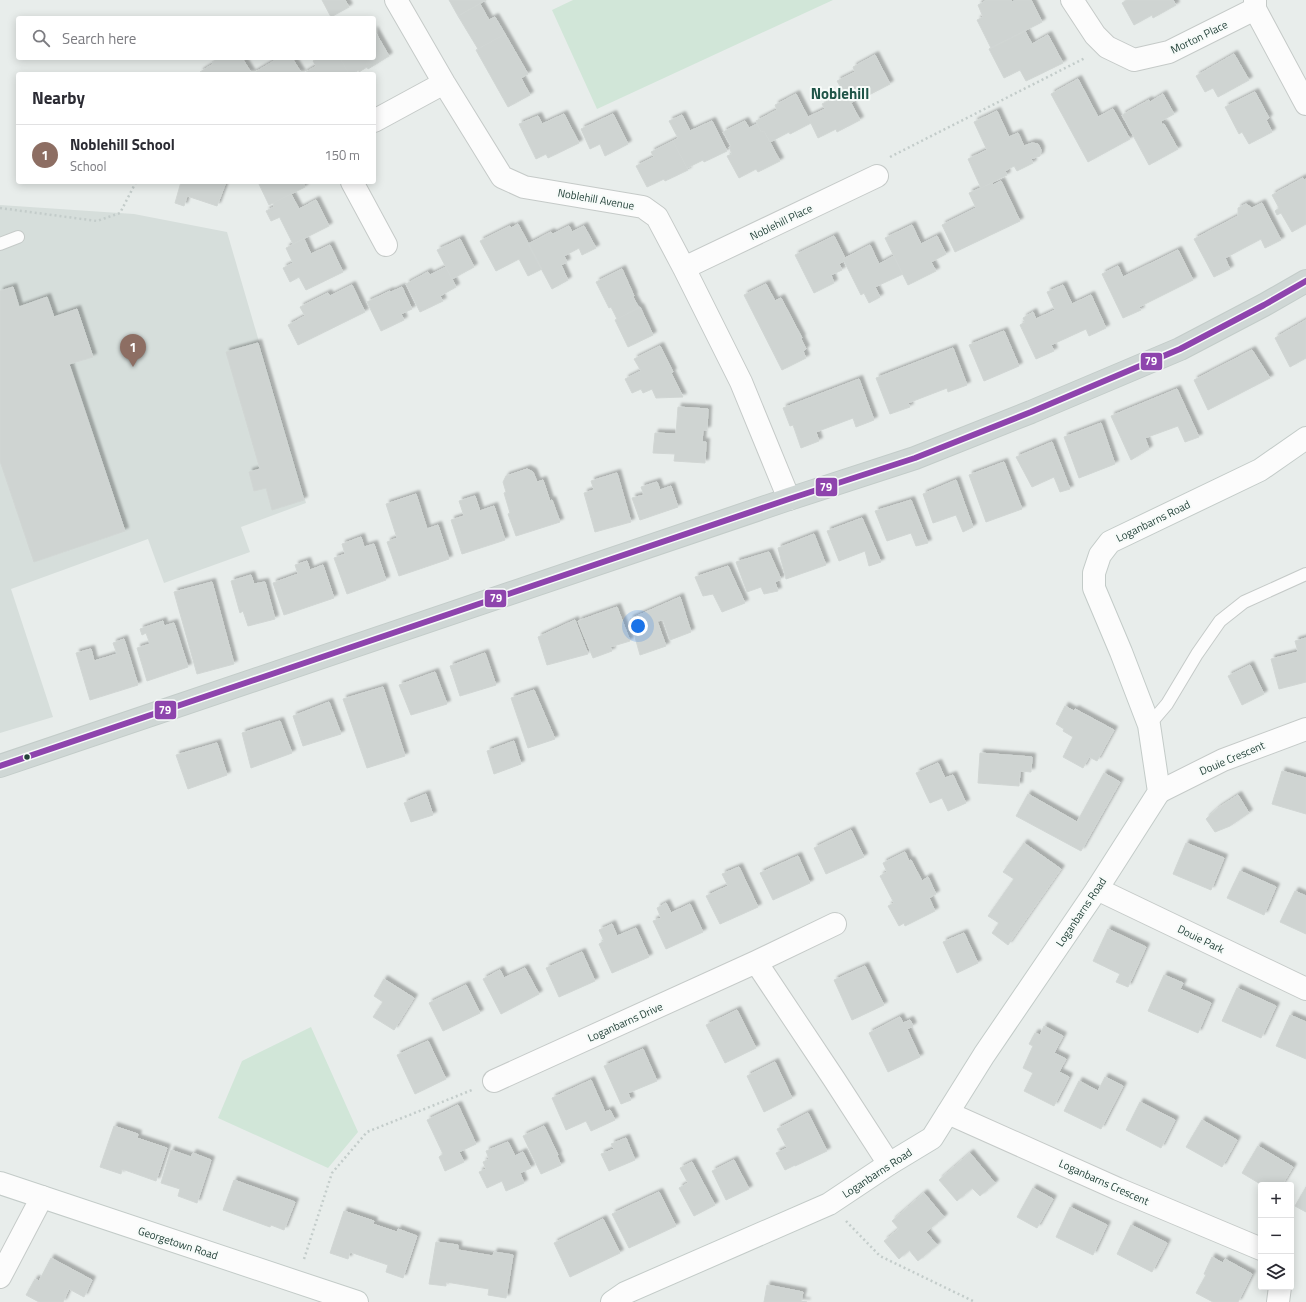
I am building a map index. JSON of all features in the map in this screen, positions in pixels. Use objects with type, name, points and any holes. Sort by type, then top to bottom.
[{"type":"main road","points":[[0,766],[789,499],[915,458],[1031,412],[1180,349],[1306,281]]},
{"type":"street","name":"Noblehill Avenue","points":[[396,0],[444,83],[502,177],[524,186],[643,207],[657,217],[741,382],[789,499]]},
{"type":"street","name":"Morton Place","points":[[1072,0],[1095,35],[1107,47],[1134,60],[1169,52],[1255,5]]},
{"type":"street","points":[[1255,5],[1306,104]]},
{"type":"street","points":[[376,120],[444,83]]},
{"type":"street","name":"Noblehill Place","points":[[684,268],[877,176]]},
{"type":"street","points":[[353,184],[386,245]]},
{"type":"street","name":"Loganbarns Road","points":[[619,1299],[830,1204],[889,1164],[932,1138],[984,1055],[1097,889],[1159,792],[1149,725],[1121,652],[1094,588],[1094,573],[1100,555],[1110,542],[1260,470],[1306,438]]},
{"type":"street","name":"Douie Crescent","points":[[1159,792],[1223,760],[1306,730]]},
{"type":"street","name":"Douie Park","points":[[1097,889],[1306,989]]},
{"type":"street","name":"Loganbarns Drive","points":[[494,1081],[756,962],[835,924]]},
{"type":"street","points":[[756,962],[889,1164]]},
{"type":"street","name":"Loganbarns Crescent","points":[[948,1113],[1118,1189],[1258,1248]]},
{"type":"street","name":"Georgetown Road","points":[[0,1183],[356,1302]]},
{"type":"street","points":[[0,1277],[42,1197]]},
{"type":"street","points":[[1278,1302],[1280,1290]]},
{"type":"lane","points":[[0,244],[18,237]]},
{"type":"lane","points":[[1149,725],[1167,704],[1197,654],[1220,621],[1244,602],[1306,574]]},
{"type":"path","points":[[877,176],[890,157],[1107,47]]},
{"type":"path","points":[[0,208],[97,221],[120,213],[135,184]]},
{"type":"path","points":[[297,1282],[332,1173],[367,1132],[494,1081]]},
{"type":"path","points":[[830,1204],[880,1256],[975,1302]]},
{"type":"shaded area","points":[[0,205],[134,214],[227,232],[306,503],[241,527],[250,552],[164,583],[148,539],[11,589],[53,717],[0,733]]},
{"type":"green space","points":[[573,0],[833,0],[597,109],[552,10]]},
{"type":"green space","points":[[311,1027],[358,1132],[328,1168],[218,1118],[242,1061]]},
{"type":"building","points":[[322,0],[345,0],[349,7],[330,16]]},
{"type":"building","points":[[449,0],[486,0],[458,16]]},
{"type":"building","points":[[987,0],[1011,0],[1012,2],[1016,0],[1031,0],[1042,22],[991,48],[977,20],[983,17],[978,5]]},
{"type":"building","points":[[1127,0],[1173,0],[1176,5],[1153,18],[1152,15],[1134,25],[1122,3]]},
{"type":"building","points":[[480,4],[489,20],[495,17],[505,34],[478,49],[458,16]]},
{"type":"building","points":[[1025,31],[1032,44],[1048,35],[1063,63],[1026,81],[1020,70],[1004,78],[989,49]]},
{"type":"building","points":[[376,33],[389,56],[368,69],[367,67],[359,72],[359,70],[356,72],[348,72],[341,60],[376,60]]},
{"type":"building","points":[[505,34],[528,74],[521,78],[530,95],[508,107],[476,50]]},
{"type":"building","points":[[1234,54],[1249,80],[1218,97],[1213,88],[1205,92],[1196,76]]},
{"type":"building","points":[[875,55],[890,84],[850,103],[837,81],[855,72],[853,67]]},
{"type":"building","points":[[216,60],[243,60],[251,72],[200,72],[213,64],[212,62]]},
{"type":"building","points":[[276,60],[293,60],[301,72],[255,72]]},
{"type":"building","points":[[341,60],[348,72],[306,72],[316,66],[313,61]]},
{"type":"building","points":[[1078,79],[1098,117],[1113,109],[1130,139],[1088,162],[1051,94]]},
{"type":"building","points":[[845,92],[860,120],[837,132],[836,129],[818,138],[808,117],[825,109],[822,104]]},
{"type":"building","points":[[1255,92],[1269,118],[1266,120],[1272,132],[1249,144],[1242,132],[1239,134],[1225,107]]},
{"type":"building","points":[[796,94],[811,123],[770,142],[764,131],[761,132],[756,121],[777,110],[775,105]]},
{"type":"building","points":[[1163,94],[1174,114],[1161,121],[1162,125],[1164,124],[1178,149],[1149,165],[1122,115]]},
{"type":"building","points":[[997,111],[1009,137],[1018,133],[1024,146],[1032,143],[1038,144],[1041,150],[1040,156],[1031,159],[1033,163],[1017,171],[1014,166],[1005,171],[1007,175],[981,188],[968,159],[987,150],[974,122]]},
{"type":"building","points":[[564,114],[579,143],[548,158],[546,154],[536,159],[519,124],[538,116],[542,124]]},
{"type":"building","points":[[613,114],[628,144],[605,156],[600,144],[590,149],[581,129]]},
{"type":"building","points":[[682,115],[690,131],[712,121],[727,151],[687,168],[673,141],[678,138],[669,121]]},
{"type":"building","points":[[745,121],[749,128],[757,124],[761,132],[764,131],[780,161],[758,172],[756,169],[739,178],[727,156],[732,154],[729,147],[731,146],[723,132]]},
{"type":"building","points":[[673,141],[688,170],[665,181],[664,179],[647,187],[636,166],[654,157],[651,152]]},
{"type":"building","points":[[1303,178],[1304,180],[1306,179],[1306,224],[1292,232],[1281,213],[1277,215],[1275,211],[1279,208],[1272,195]]},
{"type":"building","points":[[1001,181],[1020,221],[955,252],[942,225],[976,208],[969,193],[992,183],[993,185]]},
{"type":"building","points":[[180,184],[225,184],[217,206],[187,196],[184,206],[175,203]]},
{"type":"building","points":[[259,184],[304,184],[305,187],[269,205]]},
{"type":"building","points":[[291,194],[299,209],[316,200],[329,226],[293,244],[280,217],[271,221],[266,211],[274,207],[273,203]]},
{"type":"building","points":[[1262,203],[1281,240],[1265,248],[1261,239],[1225,258],[1230,269],[1214,277],[1194,239],[1238,216],[1238,208],[1246,204],[1252,208]]},
{"type":"building","points":[[518,224],[542,269],[528,276],[519,259],[496,271],[480,241],[510,226],[511,228]]},
{"type":"building","points":[[912,225],[921,244],[937,236],[946,254],[931,262],[936,271],[908,285],[885,238]]},
{"type":"building","points":[[569,226],[572,232],[584,226],[596,248],[582,255],[579,248],[564,256],[567,262],[561,265],[568,280],[552,289],[528,244],[551,232],[553,234]]},
{"type":"building","points":[[834,236],[845,258],[843,259],[844,261],[839,264],[842,270],[831,275],[834,283],[814,293],[795,255]]},
{"type":"building","points":[[304,239],[311,254],[330,245],[343,272],[306,290],[299,277],[290,282],[283,268],[293,263],[286,248]]},
{"type":"building","points":[[460,239],[474,267],[452,279],[437,250]]},
{"type":"building","points":[[870,245],[879,264],[894,256],[903,274],[875,287],[880,297],[869,303],[864,293],[861,295],[843,259]]},
{"type":"building","points":[[1178,250],[1193,280],[1139,307],[1141,310],[1123,318],[1102,274],[1118,266],[1123,277]]},
{"type":"building","points":[[446,267],[456,287],[440,296],[443,301],[420,312],[406,284],[428,272],[430,275]]},
{"type":"building","points":[[622,269],[639,308],[617,319],[611,307],[609,308],[596,282]]},
{"type":"building","points":[[766,284],[775,301],[781,298],[802,338],[801,339],[806,349],[803,351],[806,358],[782,370],[744,295]]},
{"type":"building","points":[[352,285],[365,312],[298,345],[288,325],[305,316],[300,307],[328,293],[330,296]]},
{"type":"building","points":[[1063,285],[1072,304],[1091,295],[1106,328],[1089,336],[1086,329],[1051,345],[1054,351],[1036,359],[1020,325],[1025,322],[1023,318],[1033,312],[1036,319],[1055,310],[1047,292]]},
{"type":"building","points":[[13,287],[19,307],[47,297],[54,317],[77,309],[93,357],[69,364],[125,531],[34,562],[0,461],[0,291]]},
{"type":"building","points":[[402,287],[412,309],[401,314],[404,320],[381,331],[367,302]]},
{"type":"building","points":[[640,307],[653,335],[628,347],[615,320]]},
{"type":"building","points":[[1306,320],[1306,358],[1290,367],[1275,338]]},
{"type":"building","points":[[1004,331],[1019,366],[984,381],[969,345]]},
{"type":"building","points":[[258,343],[304,500],[272,510],[266,488],[254,491],[249,472],[260,469],[226,352]]},
{"type":"building","points":[[660,346],[683,397],[656,398],[652,389],[643,393],[641,389],[632,393],[625,379],[641,371],[634,359]]},
{"type":"building","points":[[953,348],[967,385],[948,392],[947,388],[908,403],[910,407],[890,414],[876,378]]},
{"type":"building","points":[[1252,350],[1270,378],[1208,410],[1194,380]]},
{"type":"building","points":[[859,379],[874,420],[856,427],[853,418],[816,432],[819,441],[801,448],[793,425],[790,426],[783,408]]},
{"type":"building","points":[[1177,389],[1199,437],[1185,442],[1178,426],[1145,438],[1149,449],[1131,460],[1111,416]]},
{"type":"building","points":[[678,407],[708,409],[707,430],[703,430],[702,442],[706,442],[705,463],[674,461],[675,454],[653,453],[655,433],[676,434]]},
{"type":"building","points":[[1101,423],[1115,464],[1079,478],[1064,437]]},
{"type":"building","points":[[1052,442],[1070,489],[1060,492],[1054,477],[1032,487],[1016,457]]},
{"type":"building","points":[[1004,462],[1022,509],[986,522],[969,475]]},
{"type":"building","points":[[527,469],[533,472],[537,482],[543,480],[550,501],[552,500],[560,522],[516,536],[508,514],[510,513],[504,493],[506,492],[503,482],[506,476]]},
{"type":"building","points":[[617,473],[631,522],[595,532],[584,493],[594,490],[591,481]]},
{"type":"building","points":[[956,480],[973,527],[963,532],[956,515],[933,523],[923,494]]},
{"type":"building","points":[[657,482],[660,490],[671,486],[678,507],[640,520],[632,498],[644,495],[641,487]]},
{"type":"building","points":[[416,494],[427,529],[438,525],[449,559],[399,576],[387,542],[397,538],[386,504]]},
{"type":"building","points":[[475,496],[480,511],[494,506],[505,540],[462,554],[451,520],[464,516],[459,501]]},
{"type":"building","points":[[911,500],[928,543],[916,546],[911,533],[887,541],[875,511]]},
{"type":"building","points":[[862,518],[881,562],[869,566],[865,551],[839,561],[827,531]]},
{"type":"building","points":[[814,534],[826,565],[786,579],[778,548]]},
{"type":"building","points":[[361,537],[364,547],[374,544],[386,580],[347,594],[334,558],[345,554],[342,544]]},
{"type":"building","points":[[769,552],[781,579],[775,582],[778,591],[764,594],[761,587],[747,592],[736,562]]},
{"type":"building","points":[[307,561],[310,570],[323,565],[334,598],[284,615],[273,583],[298,574],[295,565]]},
{"type":"building","points":[[728,566],[745,603],[722,612],[713,594],[703,596],[695,577]]},
{"type":"building","points":[[251,575],[254,584],[265,582],[275,619],[248,626],[243,611],[240,613],[231,581]]},
{"type":"building","points":[[212,582],[234,664],[197,674],[174,592]]},
{"type":"building","points":[[680,597],[691,632],[670,640],[663,620],[657,621],[666,646],[640,655],[630,619]]},
{"type":"building","points":[[617,607],[630,641],[610,647],[612,651],[593,658],[578,621]]},
{"type":"building","points":[[575,620],[588,654],[547,665],[538,637]]},
{"type":"building","points":[[163,621],[164,626],[174,623],[188,667],[147,681],[137,648],[150,644],[146,633],[142,635],[140,629]]},
{"type":"building","points":[[1306,638],[1306,682],[1279,689],[1271,659],[1298,652],[1295,641]]},
{"type":"building","points":[[124,639],[138,685],[90,700],[76,653],[91,649],[94,661],[117,654],[113,643]]},
{"type":"building","points":[[485,653],[496,685],[460,696],[450,666]]},
{"type":"building","points":[[1250,665],[1264,694],[1242,705],[1228,676]]},
{"type":"building","points":[[435,672],[447,704],[411,715],[399,685]]},
{"type":"building","points":[[383,687],[405,756],[367,768],[343,699]]},
{"type":"building","points":[[534,690],[555,739],[528,748],[511,698]]},
{"type":"building","points":[[329,702],[341,734],[303,746],[293,716]]},
{"type":"building","points":[[1065,706],[1074,711],[1075,709],[1114,730],[1097,761],[1089,757],[1083,768],[1063,757],[1073,737],[1063,731],[1064,729],[1056,724]]},
{"type":"building","points":[[280,721],[292,753],[251,768],[242,733]]},
{"type":"building","points":[[514,741],[521,764],[494,774],[487,751]]},
{"type":"building","points":[[217,743],[227,775],[188,789],[176,755]]},
{"type":"building","points":[[980,753],[1032,757],[1031,772],[1020,771],[1019,786],[978,783]]},
{"type":"building","points":[[938,763],[945,778],[953,775],[966,803],[948,811],[942,798],[930,803],[916,773]]},
{"type":"building","points":[[1282,771],[1306,778],[1306,814],[1272,804]]},
{"type":"building","points":[[1104,773],[1120,782],[1081,851],[1016,816],[1028,794],[1077,822]]},
{"type":"building","points":[[426,794],[433,815],[411,822],[404,803]]},
{"type":"building","points":[[1238,795],[1249,813],[1230,826],[1215,832],[1206,819],[1218,808]]},
{"type":"building","points":[[851,830],[864,857],[826,874],[814,848]]},
{"type":"building","points":[[1024,843],[1061,869],[1008,945],[992,933],[999,923],[988,916],[1014,879],[1003,872]]},
{"type":"building","points":[[1186,843],[1224,858],[1211,890],[1173,874]]},
{"type":"building","points":[[905,852],[922,881],[928,877],[936,894],[929,898],[935,911],[905,926],[904,923],[899,926],[888,906],[894,903],[880,876],[887,872],[883,863]]},
{"type":"building","points":[[798,856],[810,883],[773,900],[760,873]]},
{"type":"building","points":[[739,867],[758,907],[720,924],[706,896],[728,886],[722,874]]},
{"type":"building","points":[[1240,871],[1276,887],[1264,915],[1227,898]]},
{"type":"building","points":[[1295,891],[1306,896],[1306,934],[1280,922]]},
{"type":"building","points":[[666,903],[671,913],[690,904],[703,932],[666,949],[653,921],[661,918],[657,908]]},
{"type":"building","points":[[612,924],[617,936],[636,928],[649,957],[612,973],[599,944],[604,941],[599,930]]},
{"type":"building","points":[[1108,929],[1146,947],[1128,987],[1116,982],[1120,974],[1093,961]]},
{"type":"building","points":[[964,933],[978,963],[957,973],[943,942]]},
{"type":"building","points":[[582,952],[595,981],[559,997],[546,968]]},
{"type":"building","points":[[865,966],[884,1005],[852,1020],[834,980]]},
{"type":"building","points":[[525,968],[539,994],[501,1014],[483,979],[500,970],[504,978]]},
{"type":"building","points":[[1164,975],[1183,983],[1180,989],[1211,1003],[1198,1033],[1148,1011]]},
{"type":"building","points":[[384,979],[414,998],[394,1030],[373,1017],[383,1002],[374,996]]},
{"type":"building","points":[[466,985],[480,1013],[443,1031],[429,1003]]},
{"type":"building","points":[[1237,988],[1276,1006],[1261,1038],[1222,1021]]},
{"type":"building","points":[[737,1010],[756,1048],[725,1063],[706,1025]]},
{"type":"building","points":[[1290,1015],[1306,1022],[1306,1059],[1276,1046]]},
{"type":"building","points":[[900,1017],[903,1023],[910,1020],[913,1026],[907,1029],[920,1057],[888,1072],[869,1033]]},
{"type":"building","points":[[1044,1026],[1063,1036],[1054,1053],[1066,1059],[1059,1072],[1069,1077],[1054,1106],[1024,1091],[1033,1073],[1023,1068],[1033,1046],[1029,1044],[1035,1033],[1040,1035]]},
{"type":"building","points":[[428,1041],[446,1079],[415,1094],[397,1055]]},
{"type":"building","points":[[643,1049],[657,1081],[628,1093],[631,1100],[621,1104],[604,1066]]},
{"type":"building","points":[[775,1062],[792,1098],[764,1112],[747,1076]]},
{"type":"building","points":[[1105,1077],[1123,1086],[1101,1129],[1064,1111],[1079,1081],[1098,1091]]},
{"type":"building","points":[[591,1080],[605,1112],[610,1110],[615,1120],[591,1131],[586,1121],[566,1130],[552,1098]]},
{"type":"building","points":[[1140,1102],[1175,1120],[1161,1148],[1126,1130]]},
{"type":"building","points":[[458,1105],[476,1144],[459,1152],[464,1162],[445,1171],[439,1157],[443,1154],[427,1120]]},
{"type":"building","points":[[808,1113],[827,1151],[785,1170],[776,1153],[787,1148],[777,1129]]},
{"type":"building","points":[[1202,1120],[1237,1140],[1222,1167],[1186,1147]]},
{"type":"building","points":[[114,1126],[138,1134],[137,1138],[167,1148],[156,1181],[122,1169],[121,1174],[100,1167]]},
{"type":"building","points":[[544,1126],[558,1155],[557,1156],[561,1165],[541,1174],[523,1136]]},
{"type":"building","points":[[626,1138],[635,1160],[609,1171],[601,1154],[614,1149],[611,1144]]},
{"type":"building","points":[[508,1142],[515,1156],[523,1152],[531,1168],[520,1173],[524,1183],[506,1191],[502,1181],[487,1188],[479,1172],[486,1169],[483,1162],[489,1159],[486,1151]]},
{"type":"building","points":[[1258,1146],[1293,1167],[1284,1182],[1258,1183],[1242,1173]]},
{"type":"building","points":[[171,1150],[191,1157],[193,1153],[211,1160],[197,1203],[178,1196],[180,1189],[161,1183]]},
{"type":"building","points":[[970,1153],[995,1183],[980,1196],[972,1188],[957,1201],[939,1180]]},
{"type":"building","points":[[734,1160],[749,1189],[726,1200],[712,1171]]},
{"type":"building","points":[[692,1162],[715,1205],[694,1216],[679,1188],[688,1183],[680,1168]]},
{"type":"building","points":[[234,1180],[295,1202],[284,1230],[271,1225],[270,1227],[223,1210]]},
{"type":"building","points":[[1306,1187],[1306,1212],[1295,1206]]},
{"type":"building","points":[[1033,1188],[1053,1199],[1037,1228],[1017,1217]]},
{"type":"building","points":[[659,1192],[676,1226],[629,1248],[612,1214]]},
{"type":"building","points":[[924,1193],[944,1217],[926,1232],[937,1245],[918,1261],[909,1250],[899,1259],[884,1241],[899,1229],[892,1221]]},
{"type":"building","points":[[1070,1207],[1107,1225],[1093,1255],[1056,1237]]},
{"type":"building","points":[[344,1211],[374,1221],[373,1224],[397,1232],[398,1229],[417,1236],[403,1278],[386,1272],[388,1265],[350,1252],[348,1259],[330,1253]]},
{"type":"building","points":[[603,1219],[620,1253],[570,1277],[554,1243]]},
{"type":"building","points":[[1131,1225],[1167,1243],[1152,1272],[1117,1254]]},
{"type":"building","points":[[436,1242],[458,1245],[458,1250],[493,1256],[494,1252],[513,1255],[506,1298],[488,1295],[489,1289],[446,1282],[446,1286],[429,1284]]},
{"type":"building","points":[[1212,1257],[1223,1263],[1225,1259],[1252,1274],[1238,1302],[1213,1302],[1196,1293],[1206,1275],[1204,1274]]},
{"type":"building","points":[[51,1258],[92,1280],[84,1297],[69,1289],[63,1302],[39,1302],[26,1295],[35,1279],[39,1281]]},
{"type":"building","points":[[767,1285],[803,1292],[801,1301],[807,1302],[764,1302]]},
{"type":"transit line","name":"79","points":[[0,766],[789,499],[915,458],[1031,412],[1180,349],[1306,281]]},
{"type":"place","name":"Noblehill School","points":[[133,367]]},
{"type":"district","name":"Noblehill","points":[[840,94]]}]
